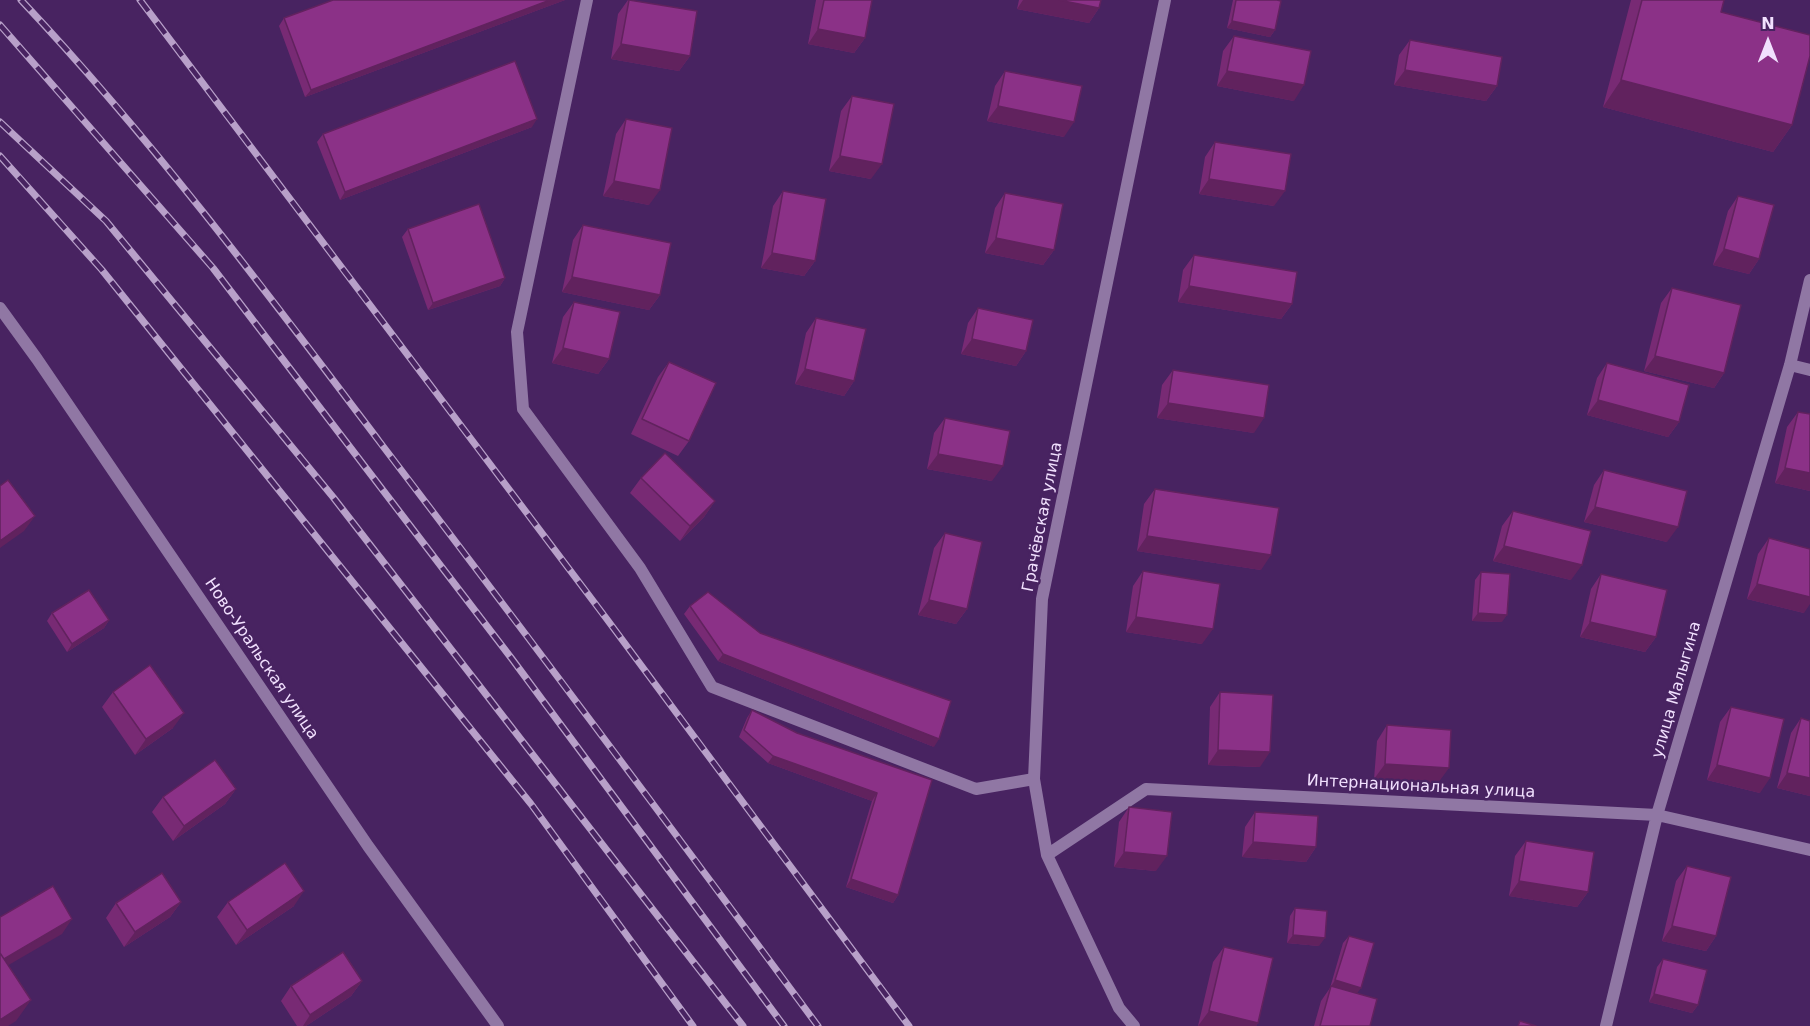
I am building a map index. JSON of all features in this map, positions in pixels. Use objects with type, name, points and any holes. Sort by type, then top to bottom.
[{"type":"street","points":[[587,0],[517,332],[523,409],[640,568],[712,687],[976,789],[1034,779]]},
{"type":"street","name":"Грачёвская улица","points":[[1134,1026],[1119,1008],[1047,855],[1034,779],[1042,599],[1166,0]]},
{"type":"street","name":"улица Малыгина","points":[[1606,1026],[1658,815],[1790,365],[1810,280]]},
{"type":"street","name":"Ново-Уральская улица","points":[[0,308],[368,846],[498,1026]]},
{"type":"street","points":[[1790,365],[1810,370]]},
{"type":"street","name":"Интернациональная улица","points":[[1047,855],[1146,789],[1658,815],[1810,850]]},
{"type":"building","points":[[333,0],[550,0],[311,90],[284,18]]},
{"type":"building","points":[[629,0],[697,11],[690,56],[621,44]]},
{"type":"building","points":[[824,0],[872,0],[865,38],[818,29]]},
{"type":"building","points":[[1059,0],[1101,0],[1099,8]]},
{"type":"building","points":[[1236,0],[1281,1],[1275,30],[1232,21]]},
{"type":"building","points":[[1642,0],[1724,0],[1721,12],[1810,35],[1810,56],[1792,125],[1621,80]]},
{"type":"building","points":[[1234,36],[1311,51],[1304,85],[1227,71]]},
{"type":"building","points":[[1410,40],[1502,57],[1497,86],[1405,70]]},
{"type":"building","points":[[515,61],[537,119],[345,192],[323,134]]},
{"type":"building","points":[[1005,71],[1082,86],[1074,122],[998,106]]},
{"type":"building","points":[[852,96],[894,104],[882,164],[840,156]]},
{"type":"building","points":[[626,119],[672,128],[660,190],[614,181]]},
{"type":"building","points":[[1215,142],[1291,154],[1285,191],[1209,179]]},
{"type":"building","points":[[783,191],[826,199],[815,261],[772,253]]},
{"type":"building","points":[[1005,193],[1063,204],[1054,250],[996,238]]},
{"type":"building","points":[[1738,196],[1774,205],[1759,259],[1724,249]]},
{"type":"building","points":[[479,204],[505,278],[433,303],[408,229]]},
{"type":"building","points":[[583,225],[671,243],[660,295],[572,277]]},
{"type":"building","points":[[1194,255],[1297,272],[1292,304],[1189,286]]},
{"type":"building","points":[[1672,288],[1741,305],[1724,373],[1655,356]]},
{"type":"building","points":[[574,302],[620,312],[609,359],[563,348]]},
{"type":"building","points":[[978,308],[1033,320],[1026,351],[972,339]]},
{"type":"building","points":[[816,318],[866,329],[854,381],[805,369]]},
{"type":"building","points":[[669,362],[716,383],[689,441],[642,419]]},
{"type":"building","points":[[1607,363],[1689,385],[1679,422],[1598,400]]},
{"type":"building","points":[[1173,370],[1269,385],[1264,418],[1168,403]]},
{"type":"building","points":[[1798,412],[1810,414],[1810,473],[1785,468]]},
{"type":"building","points":[[945,418],[1010,431],[1003,466],[938,454]]},
{"type":"building","points":[[665,453],[715,501],[690,526],[641,478]]},
{"type":"building","points":[[1604,470],[1687,491],[1678,527],[1595,507]]},
{"type":"building","points":[[8,480],[35,516],[0,541],[0,486]]},
{"type":"building","points":[[1155,489],[1279,508],[1271,555],[1147,536]]},
{"type":"building","points":[[1513,511],[1591,531],[1582,565],[1504,546]]},
{"type":"building","points":[[945,533],[982,542],[967,609],[929,600]]},
{"type":"building","points":[[1769,538],[1810,549],[1810,597],[1757,584]]},
{"type":"building","points":[[1143,571],[1220,584],[1213,629],[1136,617]]},
{"type":"building","points":[[1481,572],[1510,574],[1507,615],[1478,613]]},
{"type":"building","points":[[1601,574],[1667,590],[1656,637],[1590,622]]},
{"type":"building","points":[[89,590],[109,620],[72,644],[52,613]]},
{"type":"building","points":[[708,592],[760,633],[951,701],[939,739],[723,654],[690,606]]},
{"type":"building","points":[[150,665],[184,713],[146,739],[113,692]]},
{"type":"building","points":[[1220,692],[1273,695],[1270,752],[1218,750]]},
{"type":"building","points":[[1731,707],[1784,719],[1770,778],[1717,765]]},
{"type":"building","points":[[752,710],[797,733],[932,780],[898,895],[851,879],[877,793],[773,756],[744,730]]},
{"type":"building","points":[[1801,718],[1810,721],[1810,778],[1787,773]]},
{"type":"building","points":[[1387,725],[1451,730],[1449,768],[1385,764]]},
{"type":"building","points":[[215,760],[236,789],[184,826],[163,797]]},
{"type":"building","points":[[1129,807],[1172,812],[1167,856],[1124,852]]},
{"type":"building","points":[[1255,812],[1318,816],[1316,847],[1253,842]]},
{"type":"building","points":[[1526,841],[1594,852],[1588,892],[1519,881]]},
{"type":"building","points":[[285,863],[304,891],[247,930],[228,902]]},
{"type":"building","points":[[1687,866],[1731,877],[1716,936],[1672,926]]},
{"type":"building","points":[[162,873],[181,902],[135,932],[116,903]]},
{"type":"building","points":[[53,886],[72,919],[4,959],[0,953],[0,917]]},
{"type":"building","points":[[1295,908],[1327,911],[1325,938],[1293,935]]},
{"type":"building","points":[[1349,936],[1374,943],[1361,988],[1335,980]]},
{"type":"building","points":[[1224,947],[1273,958],[1258,1023],[1209,1011]]},
{"type":"building","points":[[343,952],[362,981],[310,1015],[291,986]]},
{"type":"building","points":[[0,953],[31,1000],[0,1020]]},
{"type":"building","points":[[1663,959],[1707,970],[1698,1005],[1654,994]]},
{"type":"building","points":[[1331,986],[1377,999],[1370,1026],[1320,1026]]},
{"type":"building","points":[[1520,1021],[1536,1026],[1518,1026]]},
{"type":"railway","points":[[21,0],[116,106],[250,271],[545,660],[818,1026]]},
{"type":"railway","points":[[140,0],[606,618],[909,1026]]},
{"type":"railway","points":[[0,25],[213,268],[512,659],[784,1026]]},
{"type":"railway","points":[[0,122],[106,221],[333,497],[743,1026]]},
{"type":"railway","points":[[0,156],[102,270],[531,804],[693,1026]]}]
